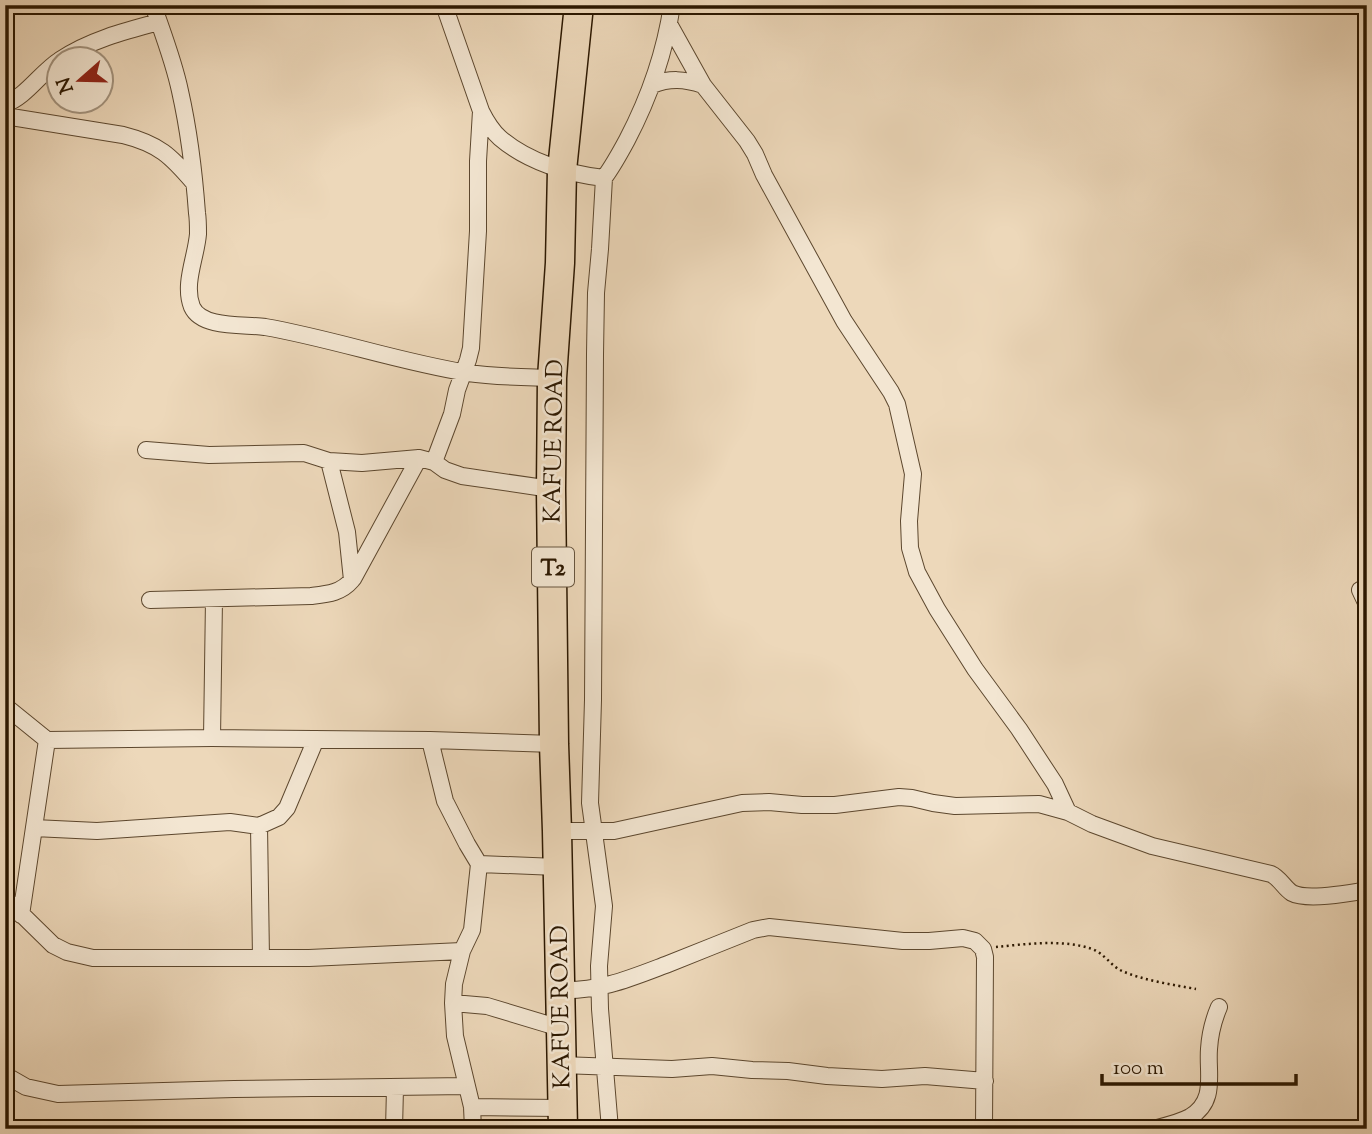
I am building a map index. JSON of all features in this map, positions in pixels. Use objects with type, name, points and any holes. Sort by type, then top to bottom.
[{"type":"highway","name":"KAFUE ROAD","points":[[563,1119],[554,744],[552,378],[560,263],[562,170],[579,5]]},
{"type":"street","points":[[153,5],[180,91],[194,183],[198,233],[188,292],[193,310],[203,319],[219,323],[250,324],[415,363],[464,372],[552,378]]},
{"type":"street","points":[[444,5],[481,111],[499,137],[530,157],[562,170],[604,178]]},
{"type":"street","points":[[610,1129],[600,988],[604,906],[590,803],[596,293],[604,178],[631,132],[652,85],[672,5]]},
{"type":"street","points":[[84,46],[159,22]]},
{"type":"street","points":[[669,24],[703,85],[751,147],[764,176],[844,321],[891,392],[897,404],[913,474],[910,548],[917,572],[975,669],[1055,784],[1068,812]]},
{"type":"street","points":[[5,104],[22,95],[46,71]]},
{"type":"street","points":[[652,85],[663,80],[676,79],[703,85]]},
{"type":"street","points":[[150,600],[327,594],[340,591],[352,580],[452,414],[471,348],[477,260],[481,111]]},
{"type":"street","points":[[5,116],[136,138],[174,159],[194,183]]},
{"type":"street","points":[[146,450],[209,455],[304,453],[329,461],[362,463],[399,459],[426,460],[463,476],[551,489]]},
{"type":"street","points":[[329,461],[347,532],[352,580]]},
{"type":"street","points":[[212,738],[214,599]]},
{"type":"street","points":[[5,706],[47,740],[212,738],[554,744]]},
{"type":"street","points":[[34,828],[97,831],[230,822],[259,826],[279,817],[287,808],[317,739]]},
{"type":"street","points":[[21,915],[47,740]]},
{"type":"street","points":[[430,740],[445,801],[479,864],[472,930],[462,951],[454,984],[453,1003],[455,1036],[472,1107],[473,1129]]},
{"type":"street","points":[[557,831],[614,831],[742,803],[835,805],[912,797],[955,806],[1039,804],[1068,812],[1152,846],[1271,874],[1296,894],[1315,896],[1367,890]]},
{"type":"street","points":[[259,826],[261,958]]},
{"type":"street","points":[[479,864],[557,867]]},
{"type":"street","points":[[5,898],[53,945],[93,958],[261,958],[408,955],[462,951]]},
{"type":"street","points":[[559,990],[600,988],[753,930],[769,927],[903,941],[963,938],[975,941],[983,948],[985,957],[984,1129]]},
{"type":"street","points":[[453,1003],[487,1006],[560,1028]]},
{"type":"street","points":[[1153,1129],[1190,1117],[1203,1105],[1211,1081],[1210,1032],[1219,1007]]},
{"type":"street","points":[[561,1065],[672,1069],[712,1066],[827,1076],[882,1079],[925,1076],[985,1081]]},
{"type":"street","points":[[5,1075],[26,1087],[58,1094],[467,1086]]},
{"type":"street","points":[[394,1129],[395,1088]]},
{"type":"street","points":[[472,1107],[563,1119]]},
{"type":"path","points":[[983,948],[1073,944],[1095,949],[1121,971],[1196,989]]}]
